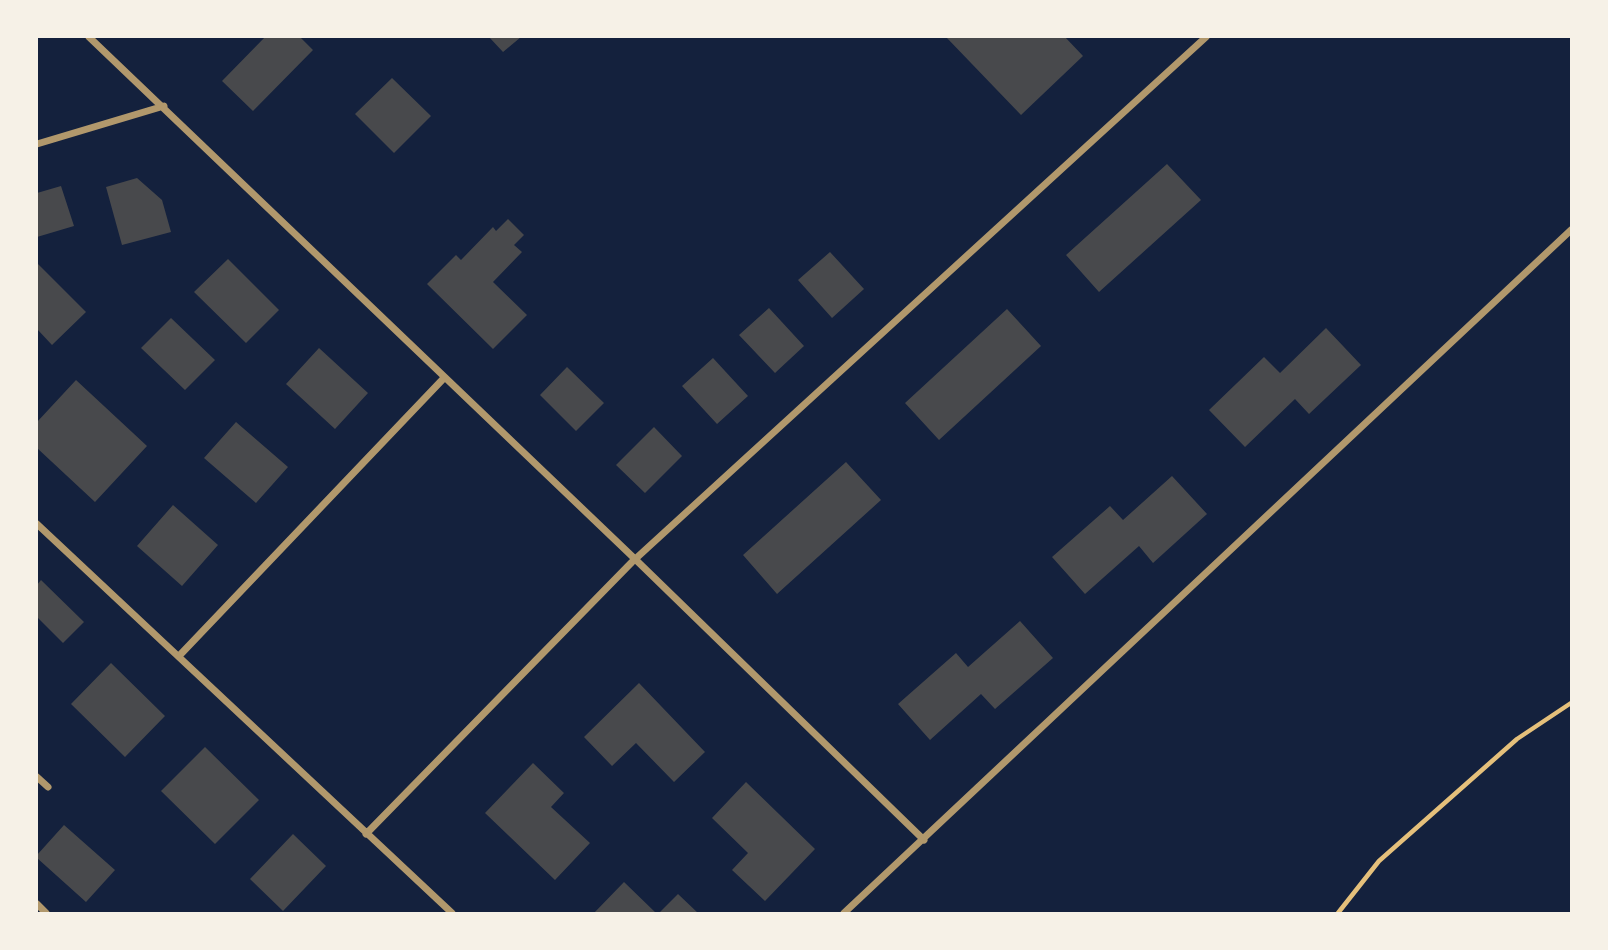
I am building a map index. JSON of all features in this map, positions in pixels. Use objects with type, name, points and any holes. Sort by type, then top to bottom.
[{"type":"street","points":[[89,37],[635,559],[923,840]]},
{"type":"street","points":[[366,834],[635,559],[1206,37]]},
{"type":"street","points":[[37,144],[164,106]]},
{"type":"street","points":[[844,913],[1571,230]]},
{"type":"street","points":[[179,656],[444,378]]},
{"type":"street","points":[[37,524],[452,913]]},
{"type":"street","points":[[37,777],[48,787]]},
{"type":"street","points":[[37,904],[46,913]]},
{"type":"path","points":[[1338,913],[1379,861],[1517,739],[1571,703]]},
{"type":"building","points":[[265,37],[300,37],[313,50],[253,111],[222,81]]},
{"type":"building","points":[[489,37],[521,37],[503,52]]},
{"type":"building","points":[[946,37],[1065,37],[1083,56],[1021,115]]},
{"type":"building","points":[[392,78],[431,116],[394,153],[355,114]]},
{"type":"building","points":[[1167,164],[1201,200],[1099,292],[1066,255]]},
{"type":"building","points":[[137,178],[162,200],[171,232],[122,245],[106,187]]},
{"type":"building","points":[[61,186],[74,226],[37,237],[37,193]]},
{"type":"building","points":[[508,219],[524,235],[514,245],[522,252],[493,282],[527,315],[493,349],[427,284],[456,255],[461,260],[493,227],[496,231]]},
{"type":"building","points":[[830,252],[864,289],[832,318],[798,280]]},
{"type":"building","points":[[228,259],[279,310],[246,343],[194,292]]},
{"type":"building","points":[[38,264],[86,312],[52,345],[37,329]]},
{"type":"building","points":[[769,308],[804,346],[775,373],[739,335]]},
{"type":"building","points":[[1007,309],[1041,346],[939,440],[905,403]]},
{"type":"building","points":[[171,318],[215,360],[185,390],[141,348]]},
{"type":"building","points":[[1326,328],[1361,365],[1309,414],[1295,399],[1245,447],[1209,410],[1264,357],[1280,373]]},
{"type":"building","points":[[319,348],[368,393],[335,429],[286,384]]},
{"type":"building","points":[[713,358],[748,396],[717,424],[682,386]]},
{"type":"building","points":[[567,367],[604,403],[576,431],[540,395]]},
{"type":"building","points":[[76,380],[147,446],[95,502],[37,448],[37,422]]},
{"type":"building","points":[[236,422],[288,467],[256,503],[204,458]]},
{"type":"building","points":[[654,427],[682,456],[645,493],[616,465]]},
{"type":"building","points":[[846,462],[881,500],[777,594],[743,555]]},
{"type":"building","points":[[1172,476],[1207,514],[1153,563],[1139,546],[1085,594],[1052,557],[1110,506],[1123,520]]},
{"type":"building","points":[[173,505],[218,545],[182,586],[137,546]]},
{"type":"building","points":[[41,580],[84,622],[63,643],[37,617],[37,585]]},
{"type":"building","points":[[1020,621],[1053,658],[995,709],[981,694],[930,740],[898,704],[956,653],[968,667]]},
{"type":"building","points":[[111,663],[165,716],[125,757],[71,704]]},
{"type":"building","points":[[639,683],[705,752],[674,782],[636,743],[612,766],[584,737]]},
{"type":"building","points":[[205,747],[259,800],[215,844],[161,791]]},
{"type":"building","points":[[533,763],[564,793],[551,807],[590,843],[555,880],[485,813]]},
{"type":"building","points":[[746,782],[815,849],[765,901],[732,870],[748,853],[712,818]]},
{"type":"building","points":[[64,825],[115,870],[86,902],[37,858]]},
{"type":"building","points":[[293,834],[326,866],[283,911],[250,879]]},
{"type":"building","points":[[624,882],[656,913],[594,913]]},
{"type":"building","points":[[678,894],[698,913],[659,913]]}]
